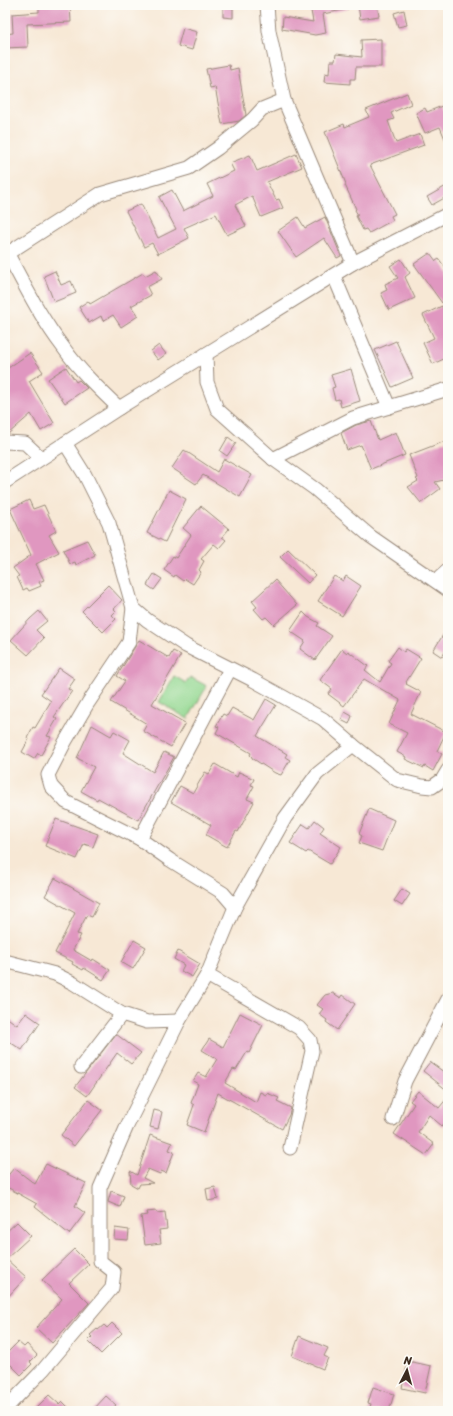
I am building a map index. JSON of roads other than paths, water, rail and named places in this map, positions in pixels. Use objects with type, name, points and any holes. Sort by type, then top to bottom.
[{"type":"street","points":[[267,5],[269,31],[284,100],[353,263]]},
{"type":"street","points":[[120,408],[96,386],[63,348],[6,252],[100,194],[189,168],[218,148],[252,120],[262,109],[284,100]]},
{"type":"street","points":[[5,482],[120,408],[353,263],[448,214]]},
{"type":"street","points":[[334,276],[389,407]]},
{"type":"street","points":[[206,354],[207,382],[218,409],[273,459],[315,489],[370,536],[448,590]]},
{"type":"street","points":[[273,459],[353,418],[448,389]]},
{"type":"street","points":[[5,442],[25,443],[41,458]]},
{"type":"street","points":[[65,443],[85,475],[109,524],[133,608],[129,642],[81,716],[48,775],[51,786],[66,802],[140,839],[170,860],[223,893],[235,907]]},
{"type":"street","points":[[436,581],[448,570]]},
{"type":"street","points":[[133,608],[147,620],[186,646],[323,719],[397,780],[432,787],[442,780],[448,770]]},
{"type":"street","points":[[140,839],[230,669]]},
{"type":"street","points":[[5,1408],[43,1370],[112,1288],[114,1272],[100,1261],[100,1188],[127,1126],[178,1021],[207,975],[235,907],[285,818],[317,774],[353,745]]},
{"type":"street","points":[[5,961],[55,974],[74,983],[122,1014],[148,1022],[178,1021]]},
{"type":"street","points":[[207,975],[299,1028],[310,1040],[312,1051],[290,1148]]},
{"type":"street","points":[[393,1119],[405,1081],[448,998]]},
{"type":"street","points":[[81,1067],[122,1014]]}]
